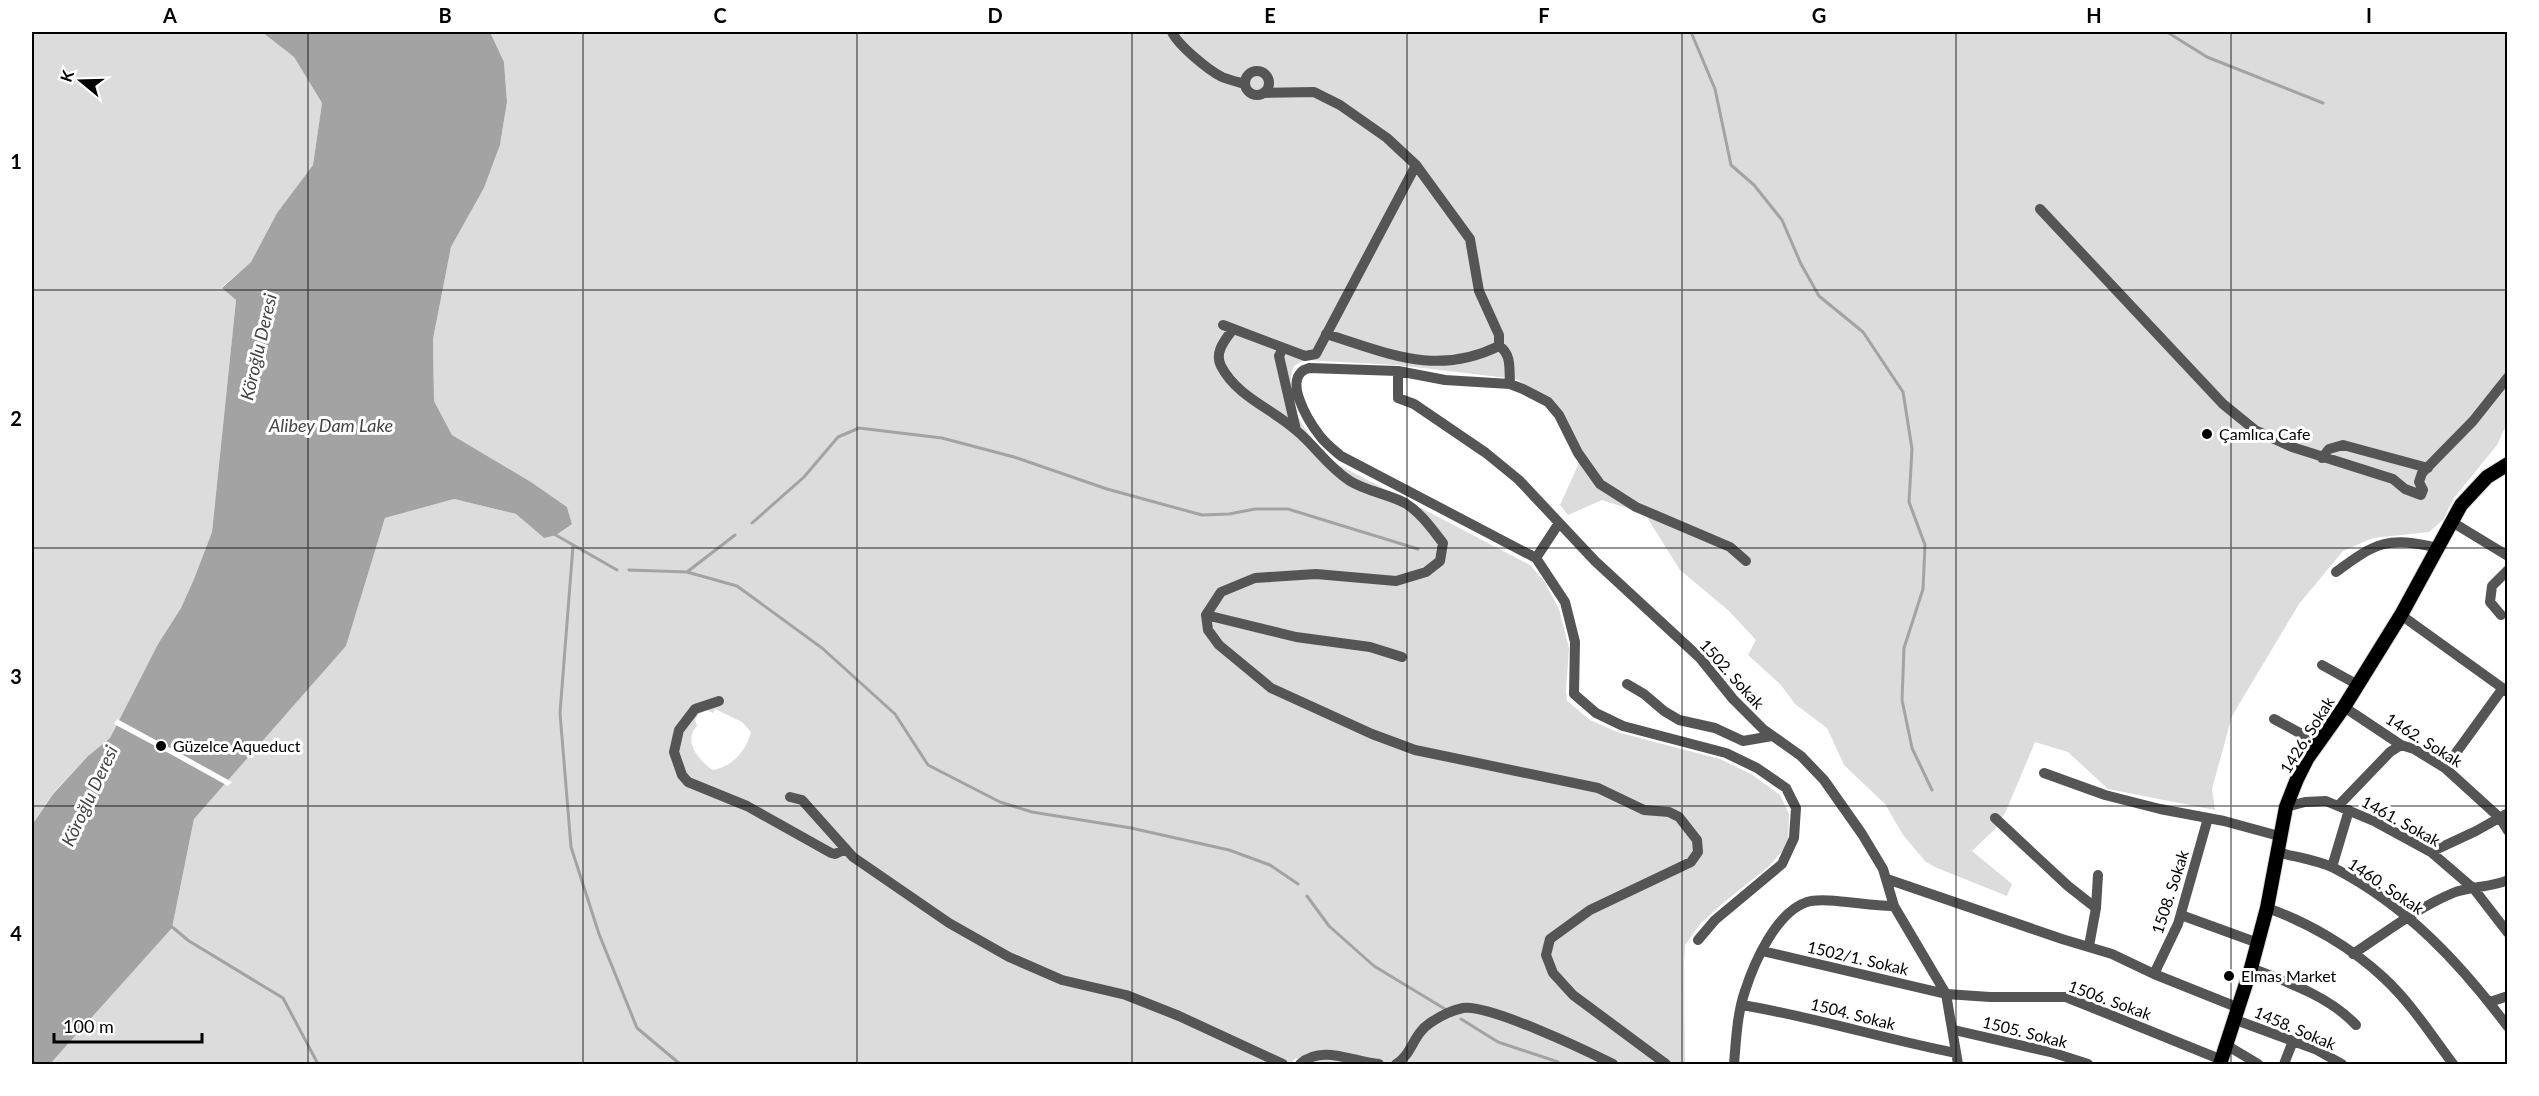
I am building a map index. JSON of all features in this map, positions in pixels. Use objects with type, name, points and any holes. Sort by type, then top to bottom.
[{"type":"main road","name":"1426. Sokak","points":[[2221,1062],[2238,1014],[2258,943],[2267,908],[2279,836],[2286,807],[2297,779],[2401,615],[2461,505],[2487,477],[2508,464]]},
{"type":"street","points":[[1172,32],[1174,37],[1194,56],[1222,77],[1245,84],[1252,93],[1314,92],[1340,105],[1387,138],[1416,165],[1470,239],[1479,291],[1499,334],[1499,346]]},
{"type":"street","points":[[1245,84],[1250,73],[1262,72],[1268,77],[1269,84],[1263,93]]},
{"type":"street","points":[[1416,165],[1316,354],[1310,357],[1228,327],[1219,352],[1220,365],[1244,393],[1296,430],[1332,469],[1352,483],[1405,504],[1427,523],[1443,543],[1440,561],[1426,572],[1396,581],[1316,574],[1255,578],[1221,591],[1206,615],[1208,630],[1219,645],[1270,688],[1372,734],[1415,750],[1598,788],[1644,810],[1669,812],[1679,817],[1697,840],[1698,852],[1691,861],[1590,910],[1550,939],[1546,955],[1553,973],[1573,995],[1666,1065]]},
{"type":"street","points":[[2040,209],[2223,404],[2255,430],[2322,458],[2393,478],[2405,489],[2421,495],[2423,490],[2419,482],[2422,473],[2473,421],[2508,377]]},
{"type":"street","points":[[1326,334],[1407,359],[1449,362],[1479,355],[1499,346]]},
{"type":"street","points":[[1499,346],[1505,350],[1508,357],[1510,384]]},
{"type":"street","points":[[1283,348],[1279,356],[1296,430]]},
{"type":"street","points":[[1698,940],[1715,920],[1782,864],[1794,838],[1796,808],[1786,788],[1757,768],[1726,753],[1623,726],[1596,713],[1574,694],[1575,642],[1565,602],[1536,558],[1341,456],[1320,436],[1301,406],[1296,390],[1298,375],[1302,370],[1309,368],[1398,371],[1445,380],[1510,384],[1548,402],[1559,415],[1578,453],[1600,484],[1636,507],[1730,547],[1746,561]]},
{"type":"street","name":"1502. Sokak","points":[[1398,371],[1396,390],[1398,398],[1414,404],[1486,453],[1519,480],[1595,561],[1700,658],[1733,699],[1772,736],[1801,756],[1824,780],[1862,834],[1887,879],[1894,906],[1946,994],[1954,1030],[1957,1059]]},
{"type":"street","points":[[2322,458],[2329,449],[2343,445],[2428,468]]},
{"type":"street","points":[[2452,522],[2508,556]]},
{"type":"street","points":[[1536,558],[1558,523]]},
{"type":"street","points":[[2336,572],[2363,552],[2381,544],[2407,541],[2438,548]]},
{"type":"street","points":[[2501,615],[2490,602],[2492,586],[2508,570]]},
{"type":"street","points":[[1206,615],[1296,637],[1370,647],[1402,657]]},
{"type":"street","points":[[2401,615],[2505,690],[2445,768]]},
{"type":"street","points":[[2322,665],[2358,685]]},
{"type":"street","points":[[1626,684],[1644,694],[1679,720],[1715,728],[1743,741]]},
{"type":"street","points":[[719,701],[695,709],[685,719],[675,740],[676,762],[688,782],[747,806],[792,829],[831,853],[846,849]]},
{"type":"street","name":"1462. Sokak","points":[[2344,707],[2401,745],[2414,749],[2445,768],[2504,816],[2508,831]]},
{"type":"street","points":[[2274,719],[2318,743]]},
{"type":"street","points":[[1726,753],[1743,741],[1772,736]]},
{"type":"street","points":[[2339,805],[2390,752],[2401,745]]},
{"type":"street","points":[[2044,773],[2106,795],[2279,836]]},
{"type":"street","points":[[790,797],[802,800],[846,849],[869,869],[949,923],[1009,957],[1062,980],[1126,995],[1187,1019],[1283,1065]]},
{"type":"street","name":"1461. Sokak","points":[[2286,807],[2305,802],[2326,801],[2339,805],[2431,852],[2474,889],[2508,933]]},
{"type":"street","points":[[2332,867],[2349,810]]},
{"type":"street","points":[[2431,852],[2504,816]]},
{"type":"street","points":[[1995,818],[2068,886],[2096,908]]},
{"type":"street","name":"1508. Sokak","points":[[2154,974],[2181,915],[2208,818]]},
{"type":"street","name":"1460. Sokak","points":[[2277,852],[2332,867],[2409,916],[2437,943],[2490,1002],[2508,1027]]},
{"type":"street","points":[[2089,946],[2096,908],[2098,875]]},
{"type":"street","name":"1458. Sokak","points":[[1887,879],[2112,954],[2293,1041],[2315,1049],[2342,1065]]},
{"type":"street","points":[[2353,954],[2409,916],[2455,892],[2495,886],[2508,880]]},
{"type":"street","points":[[1734,1065],[1742,1005],[1762,951],[1779,923],[1806,902],[1894,906]]},
{"type":"street","points":[[2267,908],[2294,917],[2353,954],[2385,979],[2423,1024],[2453,1065]]},
{"type":"street","points":[[2181,915],[2258,943]]},
{"type":"street","name":"1502/1. Sokak","points":[[1762,951],[1946,994]]},
{"type":"street","points":[[2251,968],[2294,985],[2345,1013],[2356,1025]]},
{"type":"street","name":"1506. Sokak","points":[[1946,994],[1990,997],[2066,997],[2221,1062]]},
{"type":"street","points":[[2490,1002],[2508,996]]},
{"type":"street","name":"1504. Sokak","points":[[1742,1005],[1797,1016],[1957,1059]]},
{"type":"street","points":[[1396,1065],[1405,1059],[1417,1033],[1441,1017],[1463,1008],[1477,1009],[1521,1023],[1613,1065]]},
{"type":"street","name":"1505. Sokak","points":[[1954,1030],[2054,1053],[2088,1065]]},
{"type":"street","points":[[2284,1065],[2293,1041]]},
{"type":"street","points":[[2228,1046],[2258,1065]]},
{"type":"street","points":[[1300,1065],[1308,1057],[1331,1055],[1379,1065]]},
{"type":"shaded area","points":[[32,32],[262,32],[294,57],[322,103],[313,165],[277,213],[251,262],[222,287],[236,300],[212,532],[194,579],[181,608],[158,644],[110,738],[88,756],[53,793],[32,825]]},
{"type":"shaded area","points":[[490,32],[2507,32],[2508,421],[2497,445],[2454,498],[2443,520],[2429,532],[2373,538],[2343,551],[2299,604],[2232,716],[2212,789],[2215,810],[2108,789],[2068,752],[2035,742],[2006,811],[1996,828],[1972,851],[2012,884],[2007,896],[1926,862],[1903,835],[1885,804],[1844,765],[1827,728],[1795,704],[1781,685],[1748,655],[1756,640],[1729,611],[1680,570],[1645,514],[1602,500],[1568,515],[1560,505],[1583,454],[1552,400],[1516,379],[1397,365],[1305,360],[1294,366],[1291,394],[1294,407],[1307,431],[1335,463],[1530,565],[1544,581],[1559,609],[1569,648],[1567,701],[1590,720],[1617,732],[1720,759],[1751,774],[1780,795],[1789,814],[1788,845],[1768,867],[1700,924],[1685,945],[1685,1064],[1304,1064],[1296,1058],[1290,1064],[50,1064],[172,928],[194,819],[346,646],[385,518],[454,499],[516,514],[544,538],[572,524],[567,507],[531,482],[452,435],[434,401],[433,339],[451,247],[484,188],[500,145],[507,102],[504,62]],"holes":[[[715,709],[742,722],[751,732],[738,757],[727,765],[713,770],[698,757],[691,738],[697,726],[695,720],[698,714],[707,710],[713,713]]]},
{"type":"water","name":"Alibey Dam Lake","points":[[262,32],[490,32],[504,62],[507,102],[500,145],[484,188],[451,247],[433,339],[434,401],[452,435],[531,482],[567,507],[572,524],[556,535],[544,538],[516,514],[454,499],[385,518],[346,646],[194,819],[172,928],[50,1064],[32,1064],[32,825],[53,794],[88,756],[110,738],[158,644],[181,608],[194,579],[212,532],[236,300],[222,288],[251,262],[277,213],[313,165],[322,103],[294,57]]},
{"type":"pier","points":[[117,719],[232,782],[228,786],[114,724]]},
{"type":"waterway","points":[[1691,32],[1715,89],[1731,165],[1754,185],[1782,220],[1801,264],[1819,296],[1863,332],[1903,392],[1912,449],[1909,502],[1925,545],[1923,589],[1904,648],[1902,700],[1912,748],[1932,790]]},
{"type":"waterway","points":[[2167,32],[2207,57],[2323,103]]},
{"type":"waterway","points":[[752,523],[804,477],[838,437],[859,428],[942,438],[1014,457],[1107,489],[1202,515],[1229,514],[1255,509],[1288,509],[1418,549]]},
{"type":"waterway","points":[[554,534],[617,570]]},
{"type":"waterway","points":[[687,572],[735,535]]},
{"type":"waterway","points":[[573,546],[560,713],[571,847],[599,934],[637,1028],[680,1064]]},
{"type":"waterway","points":[[629,570],[687,572],[737,586],[822,648],[895,714],[928,765],[1000,802],[1032,812],[1131,828],[1229,850],[1270,865],[1298,884]]},
{"type":"waterway","points":[[1307,896],[1329,926],[1374,966],[1445,1009]]},
{"type":"waterway","points":[[171,926],[189,941],[283,998],[318,1064]]},
{"type":"waterway","points":[[1461,1019],[1498,1042],[1558,1062]]},
{"type":"place","name":"Çamlıca Cafe","points":[[2207,434]]},
{"type":"place","name":"Güzelce Aqueduct","points":[[161,746]]},
{"type":"place","name":"Elmas Market","points":[[2229,976]]},
{"type":"water label","name":"Köroğlu Deresi","points":[[259,347]]},
{"type":"water label","name":"Köroğlu Deresi","points":[[90,796]]}]
